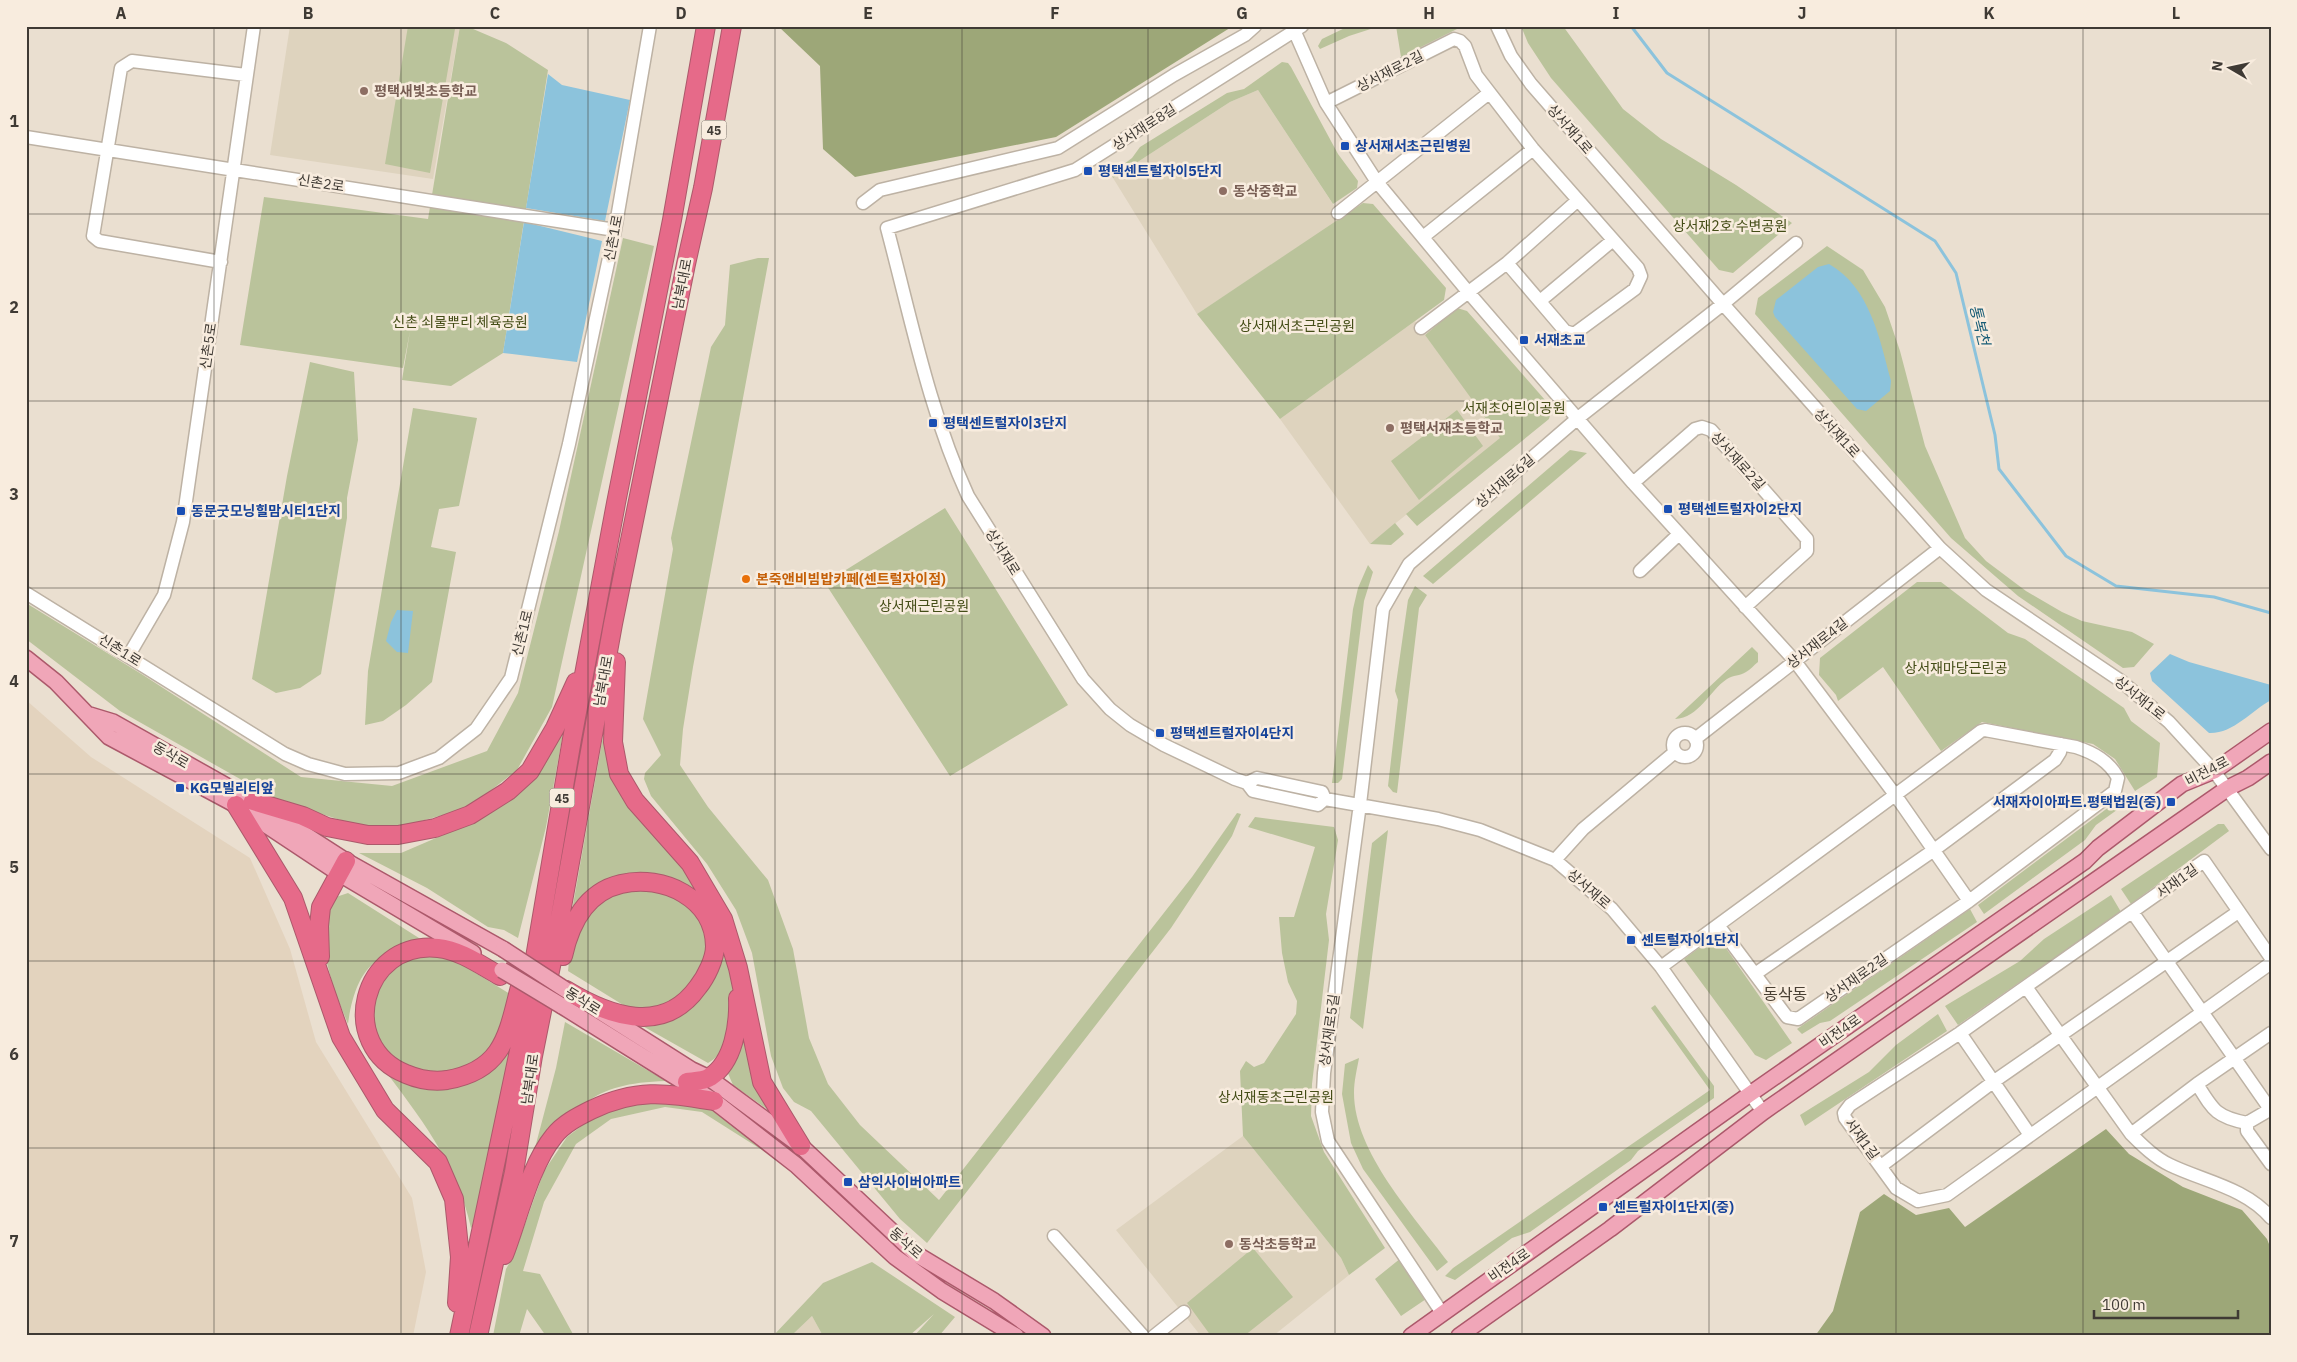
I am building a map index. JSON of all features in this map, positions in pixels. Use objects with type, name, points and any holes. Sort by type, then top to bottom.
[{"type":"highway","name":"남북대로","points":[[457,1336],[520,1046],[593,629],[672,220],[706,26]]},
{"type":"highway","name":"남북대로","points":[[478,1336],[514,1172],[533,1056],[554,951],[613,624],[703,188],[732,26]]},
{"type":"highway","points":[[613,624],[617,648],[613,742],[619,774],[635,801],[690,863],[723,919],[738,968],[762,1082],[801,1146]]},
{"type":"highway","points":[[244,803],[302,816],[328,827],[368,835],[407,834],[435,828],[470,815],[508,790],[530,771],[555,728],[572,692],[593,629]]},
{"type":"highway","points":[[244,803],[293,898],[341,1037],[386,1110],[438,1162],[454,1200],[460,1257],[457,1336]]},
{"type":"highway","points":[[322,983],[319,926],[321,907],[343,867]]},
{"type":"highway","points":[[526,1105],[564,950],[574,922],[590,899],[614,886],[628,882],[655,882],[678,888],[706,916],[715,947],[706,977],[691,997],[666,1013],[645,1019],[626,1016],[564,998]]},
{"type":"highway","points":[[501,973],[452,951],[426,948],[402,954],[379,971],[369,986],[366,1006],[366,1029],[371,1044],[380,1058],[398,1071],[418,1080],[436,1081],[458,1078],[477,1070],[497,1054],[508,1034],[546,891]]},
{"type":"highway","points":[[687,1082],[709,1078],[723,1064],[736,1034],[738,968]]},
{"type":"highway","points":[[483,1309],[525,1194],[540,1158],[554,1135],[578,1116],[606,1103],[635,1094],[675,1094],[714,1101]]},
{"type":"main road","name":"동삭로","points":[[26,658],[56,682],[90,715],[113,722],[244,803],[501,973],[564,998],[709,1078],[801,1146],[916,1254],[994,1301],[1043,1336]]},
{"type":"main road","name":"비전4로","points":[[1411,1336],[1750,1094],[2085,861],[2098,848],[2182,784],[2214,771],[2271,731]]},
{"type":"main road","name":"비전4로","points":[[1459,1336],[1610,1229],[1763,1112],[2228,788],[2248,778],[2271,762]]},
{"type":"main road","name":"동삭로","points":[[343,867],[503,950],[564,998],[714,1101],[796,1165],[895,1257],[942,1291],[1016,1336]]},
{"type":"street","name":"신촌5로","points":[[129,655],[164,595],[183,522],[254,26]]},
{"type":"street","name":"신촌1로","points":[[26,593],[129,655],[284,754],[308,764],[345,774],[398,773],[439,758],[476,729],[511,678],[569,444],[615,230],[650,26]]},
{"type":"street","points":[[863,203],[880,190],[1058,148],[1174,75],[1245,35],[1255,26]]},
{"type":"street","name":"상서재1로","points":[[1497,26],[1511,56],[1531,84],[1940,548],[1986,590],[2121,681],[2169,722],[2228,788],[2271,849]]},
{"type":"street","points":[[1298,28],[1326,103],[1356,153],[1377,182],[1469,293],[1633,482],[1794,660],[1896,796],[1969,900]]},
{"type":"street","name":"상서재로8길","points":[[887,228],[1074,170],[1298,28]]},
{"type":"street","name":"상서재로2길","points":[[1326,103],[1454,39],[1460,41],[1465,46],[1476,75],[1489,93]]},
{"type":"street","points":[[221,262],[99,241],[93,236],[120,68],[132,61],[246,75]]},
{"type":"street","points":[[1338,213],[1489,93],[1533,149],[1638,268],[1641,276],[1635,289],[1574,334],[1565,331],[1507,263]]},
{"type":"street","name":"신촌2로","points":[[26,137],[615,230]]},
{"type":"street","points":[[1423,238],[1533,149]]},
{"type":"street","points":[[1421,328],[1507,263],[1578,200]]},
{"type":"street","name":"상서재로","points":[[887,228],[938,420],[955,468],[968,496],[1083,679],[1110,709],[1130,725],[1164,745],[1235,780],[1247,783],[1253,791],[1318,805],[1325,799],[1438,819],[1480,830],[1555,860],[1612,910],[1661,967],[1763,1112]]},
{"type":"street","points":[[1540,301],[1613,240]]},
{"type":"street","name":"상서재로6길","points":[[1360,804],[1383,609],[1409,564],[1578,418],[1796,244]]},
{"type":"street","name":"상서재로2길","points":[[1633,482],[1695,429],[1702,427],[1711,430],[1807,539],[1807,552],[1745,607]]},
{"type":"street","points":[[1640,572],[1679,534]]},
{"type":"street","name":"상서재로4길","points":[[1555,860],[1582,829],[1675,752],[1682,756],[1690,756],[1696,746],[1695,739],[1940,548]]},
{"type":"street","points":[[1661,967],[1985,730],[2061,744],[2060,752],[2054,760],[1934,850],[1755,974]]},
{"type":"street","name":"상서재로2길","points":[[1718,925],[1787,1018],[1798,1019],[1969,900],[2115,790],[2118,778],[2114,769],[2104,760],[2091,752],[2061,744]]},
{"type":"street","name":"상서재로5길","points":[[1360,804],[1324,1073],[1322,1112],[1328,1141],[1442,1313]]},
{"type":"street","name":"서재1길","points":[[2204,862],[2238,912],[1993,1082],[1881,1166],[1847,1122],[1844,1113],[1846,1108],[1960,1033],[2204,862]]},
{"type":"street","points":[[2238,912],[2271,958]]},
{"type":"street","points":[[2133,913],[2270,1109],[2246,1124],[2222,1117],[2211,1107],[2197,1084]]},
{"type":"street","points":[[1881,1166],[1896,1188],[1918,1202],[1947,1195],[2271,963]]},
{"type":"street","points":[[2026,987],[2131,1134],[2168,1164],[2240,1194],[2258,1206],[2271,1218]]},
{"type":"street","points":[[1960,1033],[2030,1135]]},
{"type":"street","points":[[2131,1134],[2197,1084],[2271,1034]]},
{"type":"street","points":[[2246,1124],[2247,1131],[2271,1164]]},
{"type":"street","points":[[1054,1236],[1143,1336]]},
{"type":"street","points":[[1154,1336],[1184,1312]]},
{"type":"shaded area","name":"평택새빛초등학교","points":[[290,26],[460,26],[433,179],[270,155]]},
{"type":"shaded area","name":"동삭중학교","points":[[1258,90],[1342,218],[1197,314],[1113,178],[1230,102]]},
{"type":"shaded area","name":"평택서재초등학교","points":[[1415,321],[1501,438],[1370,544],[1280,419]]},
{"type":"shaded area","points":[[26,700],[91,757],[250,858],[290,949],[316,1042],[412,1198],[426,1272],[413,1336],[26,1336]]},
{"type":"shaded area","name":"동삭초등학교","points":[[1243,1136],[1341,1258],[1349,1275],[1273,1336],[1201,1336],[1116,1230]]},
{"type":"shaded area","points":[[812,1316],[823,1336],[791,1336]]},
{"type":"green space","points":[[408,26],[455,29],[430,173],[385,164]]},
{"type":"green space","name":"신촌 쇠물뿌리 체육공원","points":[[460,26],[466,26],[506,43],[548,70],[503,353],[451,386],[402,380],[410,331],[403,368],[240,345],[264,197],[428,219]]},
{"type":"green space","points":[[778,26],[1233,26],[1056,137],[855,177],[823,149],[820,66]]},
{"type":"green space","points":[[1349,26],[1380,26],[1349,36],[1320,49],[1318,46],[1322,39]]},
{"type":"green space","points":[[1396,26],[1463,26],[1401,57]]},
{"type":"green space","name":"상서재2호 수변공원","points":[[1521,26],[1563,26],[1623,109],[1661,139],[1736,185],[1792,223],[1733,273],[1719,270],[1551,78],[1528,43]]},
{"type":"green space","points":[[1282,62],[1288,63],[1291,67],[1338,154],[1358,181],[1357,188],[1333,204],[1258,90],[1230,102],[1113,178],[1111,174],[1132,158],[1140,147],[1227,93],[1244,89]]},
{"type":"green space","name":"상서재서초근린공원","points":[[1363,203],[1373,204],[1446,288],[1444,300],[1280,419],[1197,314]]},
{"type":"green space","points":[[623,238],[654,246],[552,707],[517,770],[468,808],[389,830],[347,822],[277,800],[120,711],[26,639],[26,603],[143,675],[301,777],[392,786],[487,751],[518,693],[559,531]]},
{"type":"green space","points":[[1827,246],[1863,270],[1885,307],[1900,351],[1925,446],[1965,538],[1986,561],[2026,591],[2062,612],[2082,621],[2132,632],[2154,644],[2134,667],[2123,668],[2018,596],[1951,538],[1755,314],[1758,298]]},
{"type":"green space","points":[[758,258],[769,258],[693,667],[683,729],[680,765],[708,807],[768,880],[793,949],[809,1038],[828,1084],[860,1125],[939,1200],[1192,877],[1237,813],[1241,814],[1232,836],[1171,928],[927,1243],[900,1219],[811,1111],[794,1102],[783,1088],[771,1056],[752,953],[736,910],[707,864],[651,796],[644,779],[645,773],[661,755],[643,719],[673,549],[671,538],[711,347],[725,325],[730,265]]},
{"type":"green space","name":"서재초어린이공원","points":[[1457,308],[1467,311],[1552,408],[1549,419],[1417,526],[1406,514],[1500,438],[1425,335]]},
{"type":"green space","points":[[310,362],[354,372],[358,440],[347,498],[347,518],[321,674],[300,688],[276,693],[252,679],[287,476]]},
{"type":"green space","points":[[413,408],[477,418],[459,506],[439,509],[431,547],[456,552],[432,682],[406,705],[383,721],[365,725],[368,671]]},
{"type":"green space","points":[[1457,410],[1483,446],[1419,500],[1391,461]]},
{"type":"green space","points":[[1570,450],[1587,453],[1433,584],[1423,576]]},
{"type":"green space","name":"상서재근린공원","points":[[945,508],[1068,705],[950,776],[825,583]]},
{"type":"green space","points":[[1395,523],[1404,534],[1391,545],[1370,544]]},
{"type":"green space","points":[[1368,565],[1373,572],[1364,601],[1342,779],[1338,783],[1332,783],[1353,609],[1358,588]]},
{"type":"green space","name":"상서재마당근린공","points":[[1917,582],[1941,582],[2008,633],[2025,639],[2124,708],[2131,721],[2160,743],[2157,777],[2135,791],[2115,759],[2093,744],[1982,722],[1941,751],[1883,667],[1838,701],[1836,695],[1819,675],[1820,658]]},
{"type":"green space","points":[[1415,586],[1427,595],[1419,608],[1397,793],[1393,792],[1388,786],[1398,700],[1395,691],[1408,600]]},
{"type":"green space","points":[[1752,647],[1758,653],[1758,662],[1744,673],[1727,679],[1691,714],[1675,719]]},
{"type":"green space","points":[[605,725],[610,757],[616,778],[630,807],[667,844],[695,882],[711,909],[726,950],[734,994],[734,1015],[730,1035],[722,1051],[708,1063],[632,1020],[656,1019],[678,1011],[694,1000],[706,986],[714,970],[718,953],[717,935],[711,918],[688,887],[666,878],[654,876],[613,880],[597,887],[591,892],[571,916]]},
{"type":"green space","points":[[564,728],[546,827],[518,938],[504,930],[488,927],[427,888],[359,853],[401,853],[478,820]]},
{"type":"green space","points":[[2125,795],[2128,802],[2096,825],[2085,840],[1984,914],[1978,905]]},
{"type":"green space","name":"상서재동초근린공원","points":[[1255,817],[1334,827],[1338,840],[1326,914],[1329,940],[1312,1084],[1311,1116],[1324,1152],[1385,1248],[1349,1275],[1341,1258],[1243,1136],[1240,1071],[1246,1061],[1254,1067],[1264,1063],[1296,1014],[1297,1001],[1288,982],[1282,953],[1279,917],[1294,917],[1315,847],[1248,827]]},
{"type":"green space","points":[[2218,824],[2224,824],[2229,831],[2131,904],[2121,889]]},
{"type":"green space","points":[[1388,830],[1363,1029],[1350,1018],[1372,843]]},
{"type":"green space","points":[[646,885],[688,901],[708,936],[709,952],[690,991],[660,1008],[628,1008],[568,971],[571,942],[588,912],[604,899],[622,890]]},
{"type":"green space","points":[[348,893],[430,945],[389,955],[368,968],[354,995],[348,1024],[334,990],[323,948],[330,899]]},
{"type":"green space","points":[[2111,895],[2121,912],[1958,1025],[1945,1006],[2020,961],[2044,939]]},
{"type":"green space","points":[[1970,909],[1977,922],[1830,1021],[1820,1023],[1802,1034],[1797,1029]]},
{"type":"green space","points":[[1714,937],[1721,941],[1792,1043],[1766,1060],[1755,1055],[1684,959]]},
{"type":"green space","points":[[420,953],[451,958],[510,994],[499,1038],[480,1059],[449,1076],[409,1072],[376,1042],[370,1002],[383,973]]},
{"type":"green space","points":[[1655,1005],[1714,1086],[1714,1098],[1638,1151],[1631,1160],[1530,1232],[1512,1238],[1455,1280],[1445,1276],[1453,1268],[1710,1090],[1651,1008]]},
{"type":"green space","points":[[1938,1014],[1947,1031],[1805,1126],[1800,1115],[1869,1072],[1896,1045]]},
{"type":"green space","points":[[565,1022],[666,1081],[619,1087],[601,1093],[586,1102],[560,1127],[531,1163],[556,1068]]},
{"type":"green space","points":[[743,1024],[771,1112],[733,1085],[727,1071]]},
{"type":"green space","points":[[511,1048],[473,1226],[471,1228],[465,1204],[456,1182],[435,1141],[409,1102],[380,1064],[397,1076],[490,1070],[504,1058]]},
{"type":"green space","points":[[1359,1058],[1354,1093],[1357,1115],[1364,1138],[1388,1182],[1448,1262],[1437,1271],[1363,1169],[1351,1143],[1342,1094],[1345,1064]]},
{"type":"green space","points":[[650,1099],[712,1108],[781,1162],[702,1112],[665,1107],[611,1119],[576,1144],[544,1202],[523,1271],[540,1274],[574,1336],[546,1336],[527,1309],[519,1336],[493,1336],[506,1269],[514,1255],[544,1171],[567,1137],[604,1109]]},
{"type":"green space","points":[[2106,1129],[2129,1154],[2183,1187],[2242,1210],[2267,1239],[2271,1249],[2271,1336],[1815,1336],[1833,1311],[1860,1212],[1884,1194],[1916,1215],[1949,1208],[1965,1227]]},
{"type":"green space","points":[[1253,1248],[1293,1297],[1244,1336],[1211,1336],[1187,1303]]},
{"type":"green space","points":[[1401,1258],[1429,1297],[1401,1316],[1375,1279]]},
{"type":"green space","points":[[872,1262],[955,1317],[939,1336],[914,1336],[934,1314],[909,1336],[823,1336],[812,1316],[791,1336],[773,1336],[823,1283]]},
{"type":"water","points":[[548,74],[562,85],[630,100],[605,221],[526,208]]},
{"type":"water","points":[[524,222],[602,241],[577,362],[503,353]]},
{"type":"water","points":[[1829,264],[1843,274],[1864,300],[1877,332],[1891,381],[1890,391],[1866,411],[1857,409],[1775,317],[1773,312],[1776,300],[1818,267]]},
{"type":"water","points":[[397,610],[413,611],[408,653],[397,652],[386,641],[391,622]]},
{"type":"water","points":[[2170,654],[2189,662],[2271,685],[2271,700],[2234,726],[2226,730],[2209,733],[2152,681],[2150,673]]},
{"type":"waterway","name":"통복천","points":[[1631,26],[1667,73],[1935,241],[1956,273],[1995,435],[1999,469],[2066,556],[2116,586],[2214,597],[2271,613]]},
{"type":"place","name":"평택새빛초등학교","points":[[364,91]]},
{"type":"place","name":"상서재서초근린병원","points":[[1345,146]]},
{"type":"place","name":"평택센트럴자이5단지","points":[[1088,171]]},
{"type":"place","name":"동삭중학교","points":[[1223,191]]},
{"type":"place","name":"서재초교","points":[[1524,340]]},
{"type":"place","name":"평택센트럴자이3단지","points":[[933,423]]},
{"type":"place","name":"평택서재초등학교","points":[[1390,428]]},
{"type":"place","name":"평택센트럴자이2단지","points":[[1668,509]]},
{"type":"place","name":"동문굿모닝힐맘시티1단지","points":[[181,511]]},
{"type":"place","name":"본죽앤비빔밥카페(센트럴자이점)","points":[[746,579]]},
{"type":"place","name":"평택센트럴자이4단지","points":[[1160,733]]},
{"type":"place","name":"KG모빌리티앞","points":[[180,788]]},
{"type":"place","name":"서재자이아파트.평택법원(중)","points":[[2171,802]]},
{"type":"place","name":"센트럴자이1단지","points":[[1631,940]]},
{"type":"place","name":"삼익사이버아파트","points":[[848,1182]]},
{"type":"place","name":"센트럴자이1단지(중)","points":[[1603,1207]]},
{"type":"place","name":"동삭초등학교","points":[[1229,1244]]},
{"type":"district","name":"동삭동","points":[[1785,994]]}]
